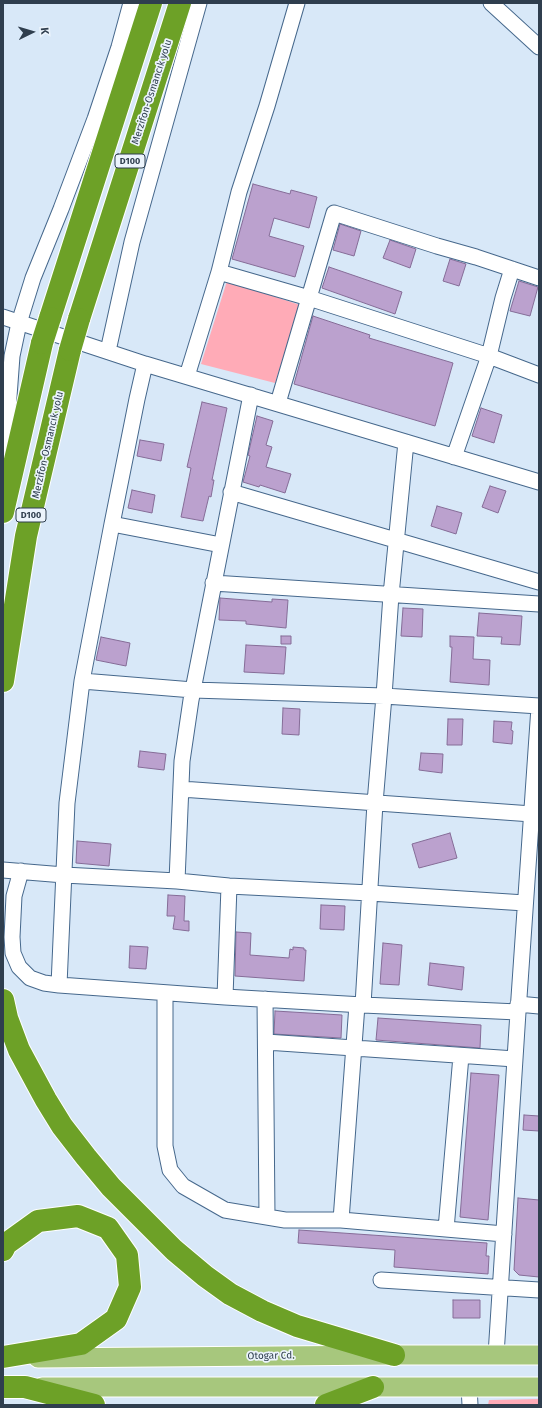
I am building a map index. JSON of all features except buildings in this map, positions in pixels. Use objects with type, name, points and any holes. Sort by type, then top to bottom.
[{"type":"highway","name":"D100","points":[[3,512],[42,343],[151,3]]},
{"type":"highway","name":"Merzifon-Osmancık yolu","points":[[3,681],[26,536],[70,350],[180,3]]},
{"type":"highway","points":[[3,1000],[7,1018],[19,1050],[42,1095],[62,1126],[111,1187],[174,1250],[205,1276],[230,1294],[262,1311],[297,1326],[394,1355]]},
{"type":"highway","points":[[3,1250],[6,1244],[38,1221],[78,1216],[108,1228],[127,1254],[130,1287],[116,1319],[81,1344],[3,1358]]},
{"type":"highway","points":[[3,1387],[25,1387],[94,1405]]},
{"type":"highway","points":[[326,1405],[374,1387]]},
{"type":"main road","name":"Otogar Cd.","points":[[3,1358],[539,1355]]},
{"type":"main road","points":[[25,1387],[374,1387],[469,1396],[539,1387]]},
{"type":"street","points":[[3,450],[12,356],[20,323],[33,278],[95,119],[119,47],[131,3]]},
{"type":"street","points":[[108,351],[132,242],[198,3]]},
{"type":"street","points":[[187,376],[219,272],[239,192],[267,106],[297,3]]},
{"type":"street","points":[[491,3],[539,47]]},
{"type":"street","points":[[278,404],[334,213],[539,278]]},
{"type":"street","points":[[454,457],[489,356],[503,298],[512,269]]},
{"type":"street","points":[[219,272],[309,298],[489,356],[539,375]]},
{"type":"street","points":[[3,317],[146,364],[539,482]]},
{"type":"street","points":[[59,985],[68,803],[82,681],[137,399],[146,364]]},
{"type":"street","points":[[177,881],[182,760],[193,690],[213,583],[251,395]]},
{"type":"street","points":[[341,1220],[354,1048],[360,1005],[370,893],[375,803],[391,595],[406,442]]},
{"type":"street","points":[[231,492],[539,582]]},
{"type":"street","points":[[112,524],[221,545]]},
{"type":"street","points":[[213,583],[539,604]]},
{"type":"street","points":[[82,681],[193,690],[384,696],[539,707],[532,814],[534,842],[525,903],[496,1355]]},
{"type":"street","points":[[181,789],[532,814]]},
{"type":"street","points":[[3,870],[177,881],[229,886],[525,903]]},
{"type":"street","points":[[22,871],[14,896],[12,937],[13,953],[20,967],[30,978],[44,983],[225,997],[360,1005],[518,1008],[539,1006]]},
{"type":"street","points":[[225,997],[229,886]]},
{"type":"street","points":[[165,992],[165,1146],[170,1170],[183,1186],[225,1210],[285,1220],[341,1220],[504,1234]]},
{"type":"street","points":[[265,999],[267,1216]]},
{"type":"street","points":[[266,1042],[515,1059]]},
{"type":"street","points":[[446,1229],[461,1056]]},
{"type":"street","points":[[381,1280],[539,1290]]},
{"type":"shaded area","points":[[227,281],[300,305],[275,383],[201,364]]},
{"type":"shaded area","points":[[539,1399],[539,1405],[488,1405],[489,1400]]}]
